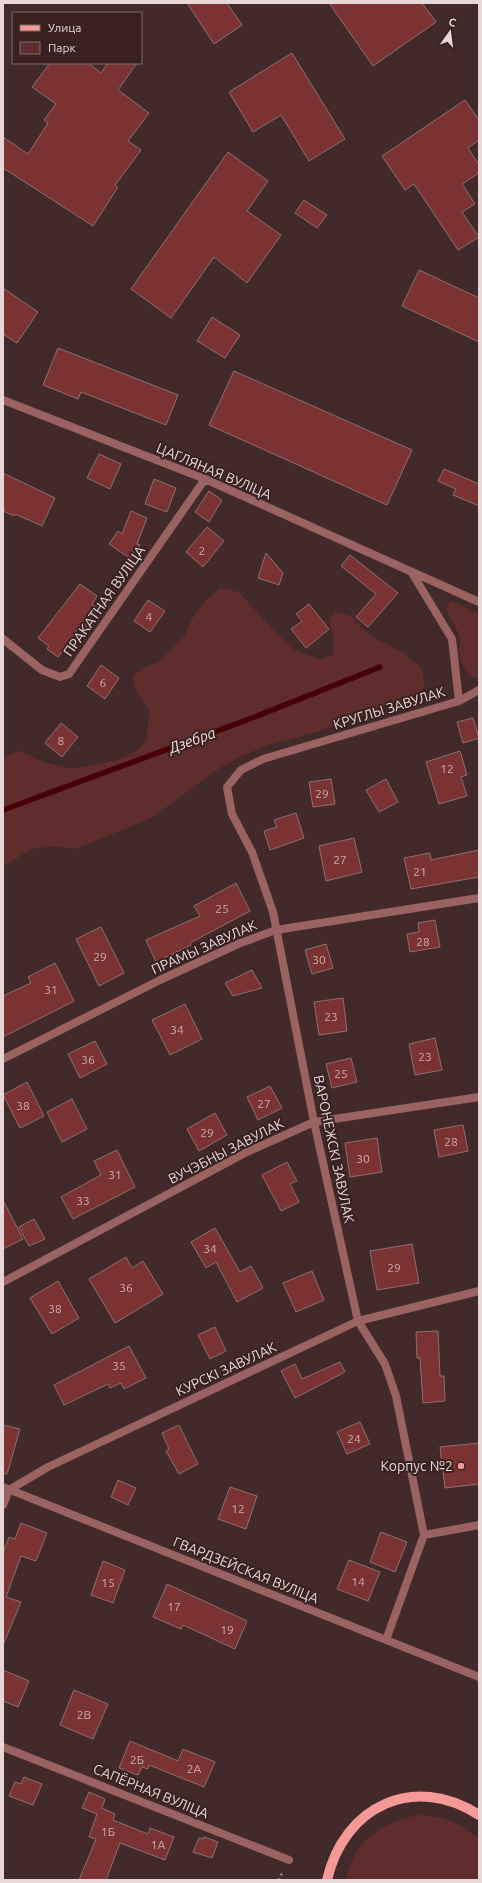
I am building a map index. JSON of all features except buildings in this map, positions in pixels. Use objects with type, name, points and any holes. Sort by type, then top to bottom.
[{"type":"main road","points":[[327,1880],[335,1854],[346,1834],[357,1822],[370,1812],[386,1804],[402,1799],[435,1797],[462,1805],[479,1815]]},
{"type":"street","name":"ЦАГЛЯНАЯ ВУЛІЦА","points":[[3,400],[205,479],[479,602]]},
{"type":"street","name":"ПРАКАТНАЯ ВУЛІЦА","points":[[3,639],[42,670],[60,677],[69,674],[205,479]]},
{"type":"street","name":"КРУГЛЫ ЗАВУЛАК","points":[[241,770],[263,759],[459,700],[452,639],[412,573]]},
{"type":"street","points":[[459,700],[479,690]]},
{"type":"street","name":"ВАРОНЕЖСКІ ЗАВУЛАК","points":[[241,770],[227,787],[232,814],[252,852],[272,912],[314,1122],[358,1321],[385,1364],[396,1396],[424,1535]]},
{"type":"street","name":"ПРАМЫ ЗАВУЛАК","points":[[3,1059],[174,973],[238,944],[276,930],[479,898]]},
{"type":"street","name":"ВУЧЭБНЫ ЗАВУЛАК","points":[[3,1282],[247,1152],[314,1122],[479,1097]]},
{"type":"street","name":"КУРСКІ ЗАВУЛАК","points":[[6,1488],[358,1321],[479,1291]]},
{"type":"street","points":[[3,1505],[6,1488]]},
{"type":"street","name":"ГВАРДЗЕЙСКАЯ ВУЛІЦА","points":[[6,1488],[479,1677]]},
{"type":"street","points":[[386,1640],[424,1535],[479,1525]]},
{"type":"street","name":"САПЁРНАЯ ВУЛІЦА","points":[[3,1747],[289,1860]]},
{"type":"green space","points":[[220,588],[239,592],[274,631],[295,650],[320,659],[333,655],[333,637],[329,620],[335,612],[350,615],[363,630],[380,641],[401,651],[421,668],[425,686],[420,693],[341,725],[266,746],[239,757],[215,771],[153,817],[75,849],[55,846],[31,849],[3,867],[3,757],[20,751],[44,762],[71,769],[117,760],[134,753],[146,741],[150,711],[135,689],[133,676],[143,668],[159,662],[186,634],[192,619],[205,601]]},
{"type":"green space","points":[[451,602],[459,604],[479,614],[479,678],[468,673],[461,662],[459,653],[460,638],[447,606]]},
{"type":"green space","points":[[420,1815],[445,1819],[473,1833],[479,1839],[479,1880],[346,1880],[349,1867],[355,1855],[372,1835],[394,1822]]},
{"type":"waterway","name":"Дзебра","points":[[3,810],[252,718],[380,667]]},
{"type":"place","name":"Корпус №2","points":[[461,1466]]}]
